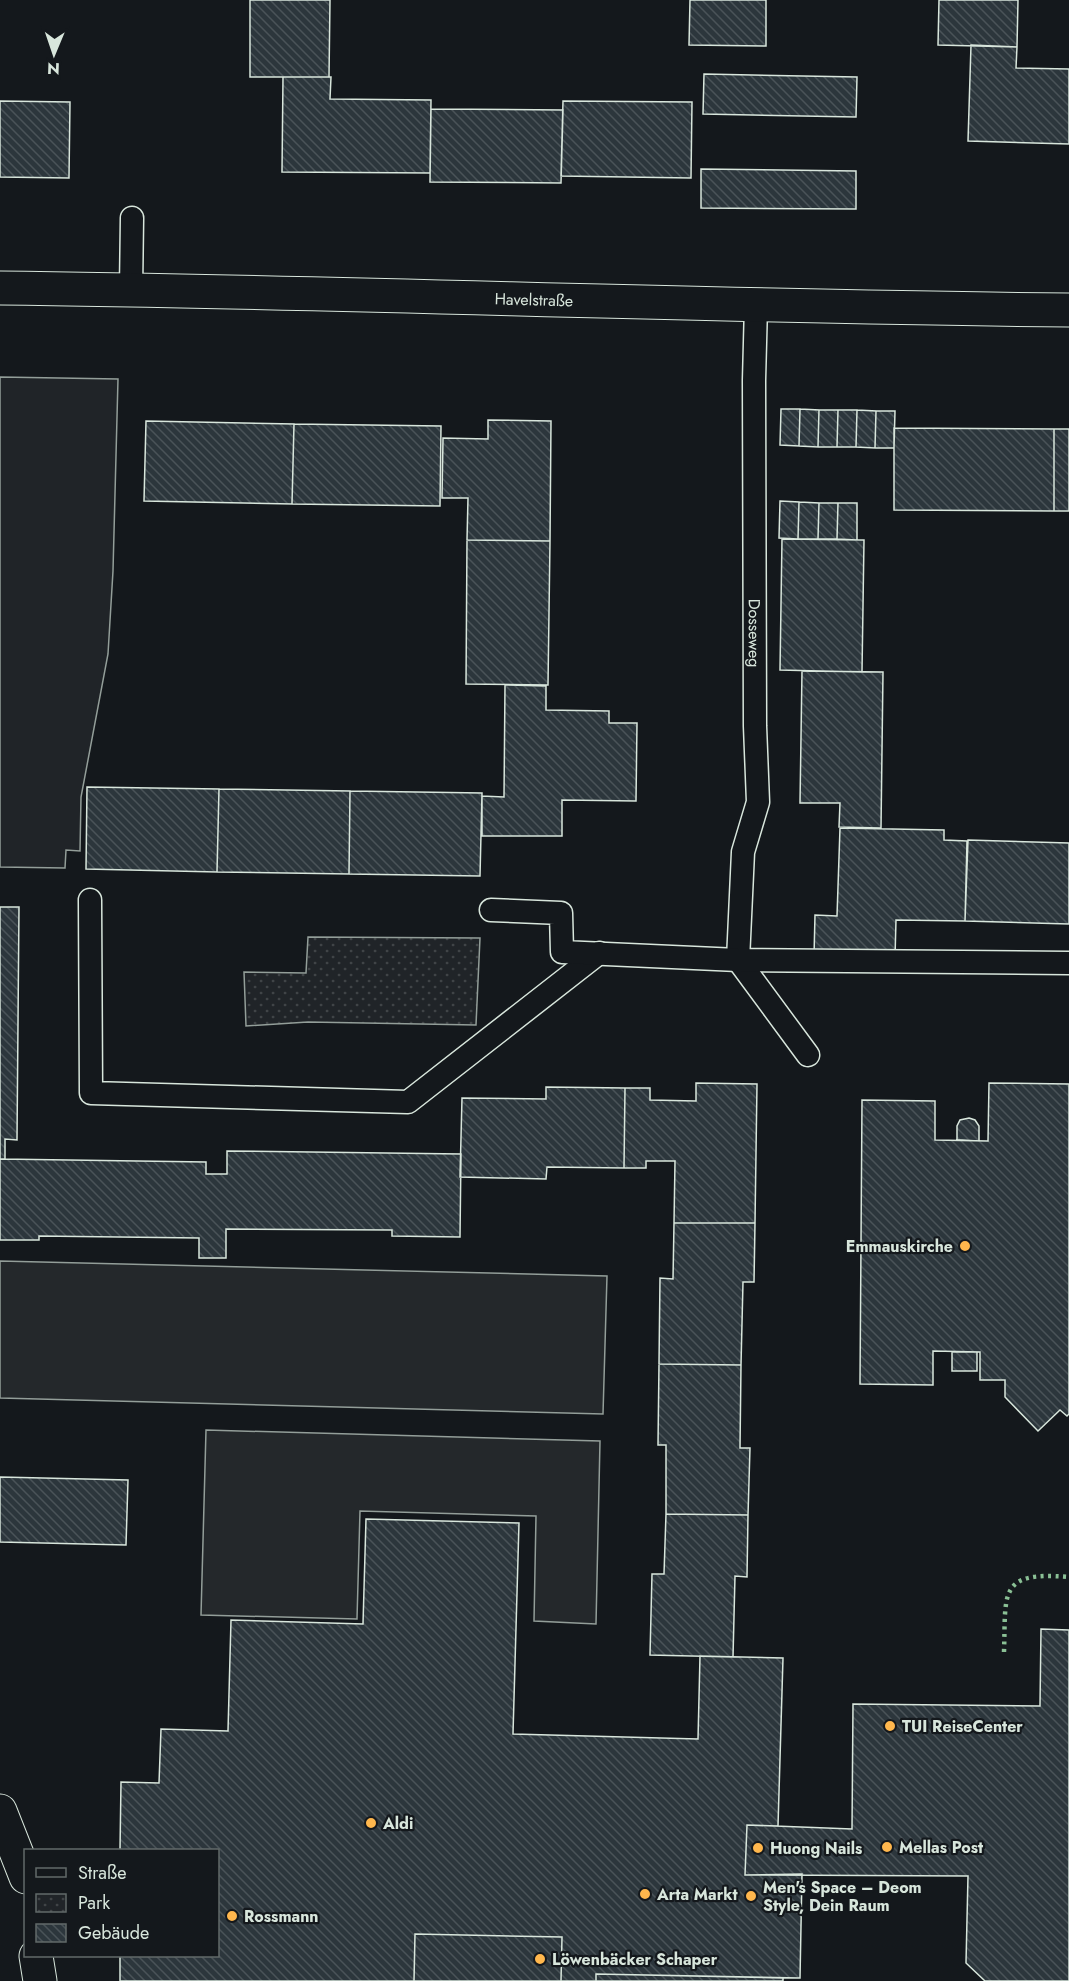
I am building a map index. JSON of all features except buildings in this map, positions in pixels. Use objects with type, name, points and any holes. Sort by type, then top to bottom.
[{"type":"street","name":"Havelstraße","points":[[0,288],[883,309],[1069,310]]},
{"type":"street","points":[[0,1810],[24,1872]]},
{"type":"street","points":[[36,1957],[40,1981]]},
{"type":"lane","points":[[131,290],[132,218]]},
{"type":"lane","name":"Dosseweg","points":[[738,960],[743,852],[758,802],[755,726],[754,380],[756,305]]},
{"type":"lane","points":[[90,900],[91,1093],[408,1102],[599,953]]},
{"type":"lane","points":[[491,910],[561,913],[562,952],[738,960],[1069,963]]},
{"type":"lane","points":[[738,960],[808,1055]]},
{"type":"green space","points":[[0,377],[118,379],[113,571],[108,654],[81,797],[80,851],[66,850],[65,868],[0,867]]},
{"type":"green space","points":[[308,937],[480,938],[476,1025],[308,1022],[246,1026],[244,972],[306,973]]},
{"type":"shaded area","points":[[0,1261],[607,1276],[603,1414],[0,1398]]},
{"type":"shaded area","points":[[206,1430],[600,1441],[596,1624],[534,1621],[536,1516],[360,1511],[357,1619],[201,1615]]},
{"type":"hedge","points":[[1004,1652],[1005,1614],[1011,1590],[1018,1582],[1029,1578],[1069,1577]]},
{"type":"place","name":"Emmauskirche","points":[[965,1246]]},
{"type":"place","name":"TUI ReiseCenter","points":[[890,1726]]},
{"type":"place","name":"Aldi","points":[[371,1823]]},
{"type":"place","name":"Mellas Post","points":[[887,1847]]},
{"type":"place","name":"Huong Nails","points":[[758,1848]]},
{"type":"place","name":"Arta Markt","points":[[645,1894]]},
{"type":"place","name":"Men's Space – Deom Style, Dein Raum","points":[[751,1896]]},
{"type":"place","name":"Rossmann","points":[[232,1916]]},
{"type":"place","name":"Löwenbäcker Schaper","points":[[540,1959]]}]
